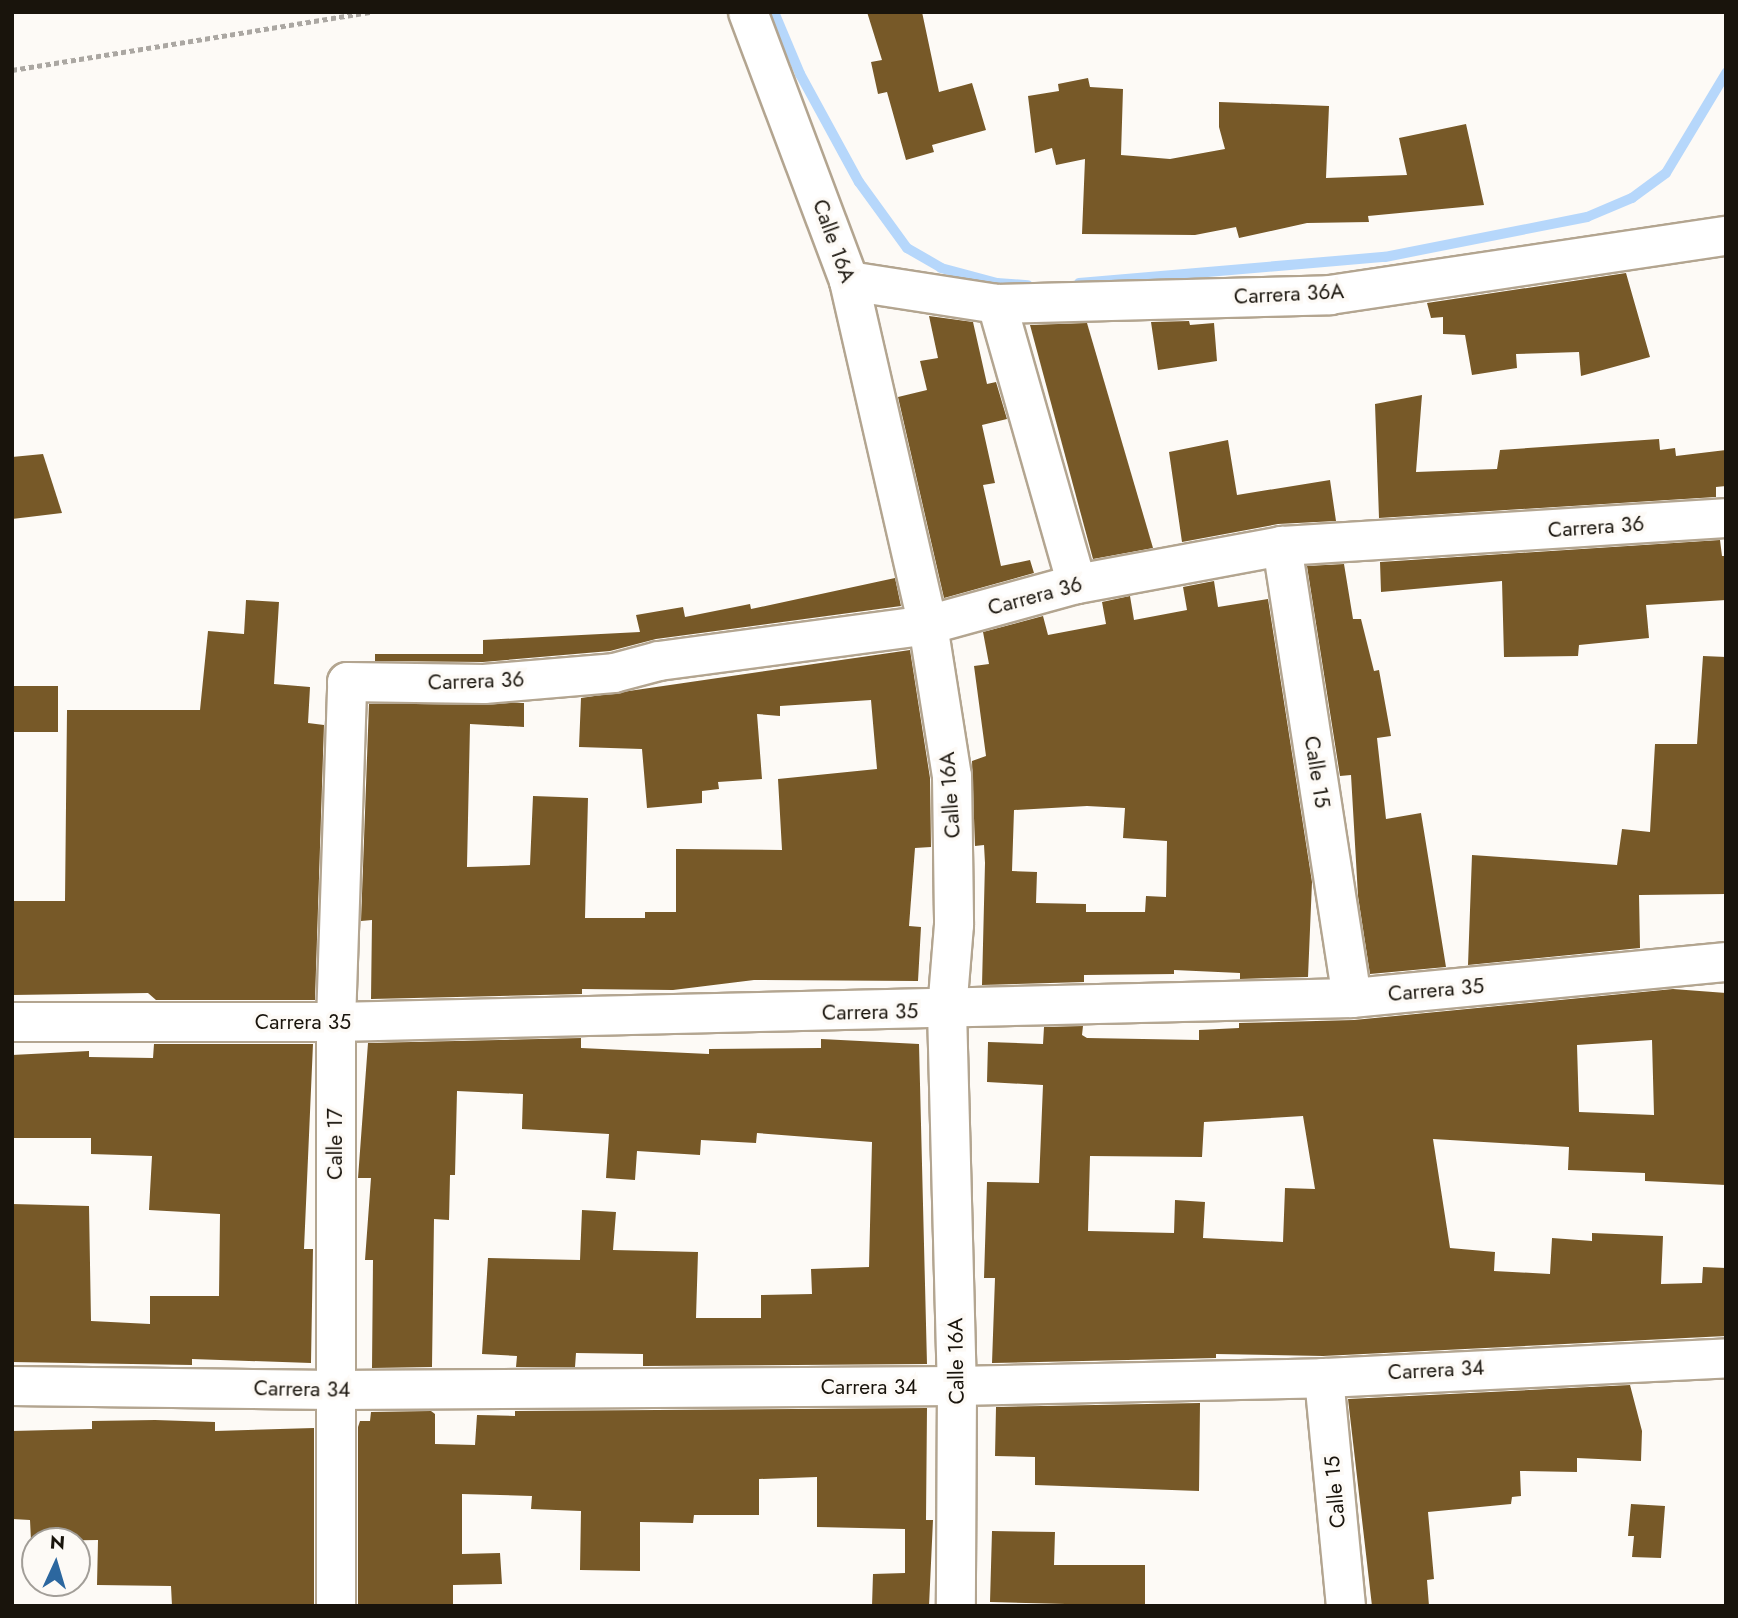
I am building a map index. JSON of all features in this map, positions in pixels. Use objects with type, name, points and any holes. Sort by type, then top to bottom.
[{"type":"street","name":"Calle 16A","points":[[748,12],[849,281],[928,625],[952,776],[954,925],[947,1010],[957,1386],[956,1606]]},
{"type":"street","name":"Carrera 36A","points":[[849,281],[997,304],[1330,295],[1726,236]]},
{"type":"street","points":[[997,304],[1077,584]]},
{"type":"street","name":"Carrera 36","points":[[347,682],[485,684],[614,673],[659,661],[928,625],[1077,584],[1282,547],[1726,518]]},
{"type":"street","name":"Calle 15","points":[[1282,547],[1352,998]]},
{"type":"street","name":"Calle 17","points":[[336,1606],[333,1390],[336,1022],[347,682]]},
{"type":"street","name":"Carrera 35","points":[[12,1022],[336,1022],[947,1010],[1352,998],[1726,962]]},
{"type":"street","name":"Carrera 34","points":[[12,1386],[333,1390],[957,1386],[1324,1378],[1726,1358]]},
{"type":"street","name":"Calle 15","points":[[1324,1378],[1346,1606]]},
{"type":"path","points":[[12,69],[371,12]]},
{"type":"building","points":[[867,12],[922,12],[939,92],[972,83],[986,130],[932,145],[934,152],[906,160],[887,92],[878,94],[871,62],[882,60]]},
{"type":"building","points":[[1088,78],[1090,87],[1123,89],[1121,155],[1170,159],[1225,149],[1219,127],[1219,102],[1329,106],[1326,178],[1407,175],[1399,138],[1466,124],[1484,205],[1368,216],[1369,222],[1307,223],[1239,238],[1236,227],[1195,235],[1082,234],[1085,159],[1056,165],[1052,148],[1035,153],[1028,96],[1059,91],[1058,84]]},
{"type":"building","points":[[1626,273],[1650,357],[1581,376],[1579,352],[1516,354],[1517,368],[1472,375],[1465,335],[1443,334],[1443,317],[1431,318],[1427,303]]},
{"type":"building","points":[[929,316],[973,322],[987,384],[996,382],[1007,419],[982,425],[995,483],[983,485],[1001,566],[1030,560],[1034,573],[944,598],[898,397],[927,390],[920,361],[938,358]]},
{"type":"building","points":[[1189,321],[1190,325],[1214,323],[1217,361],[1158,370],[1151,322]]},
{"type":"building","points":[[1087,323],[1153,548],[1093,559],[1030,325]]},
{"type":"building","points":[[1422,395],[1416,472],[1497,469],[1500,450],[1659,439],[1660,450],[1675,448],[1676,456],[1726,450],[1726,486],[1716,487],[1716,497],[1379,518],[1375,404]]},
{"type":"building","points":[[1228,440],[1237,495],[1330,480],[1336,521],[1278,524],[1182,542],[1169,452]]},
{"type":"building","points":[[43,454],[62,513],[12,519],[12,457]]},
{"type":"building","points":[[1720,540],[1722,556],[1726,556],[1726,600],[1646,605],[1649,638],[1579,645],[1578,656],[1504,657],[1502,581],[1381,592],[1380,562]]},
{"type":"building","points":[[1344,564],[1353,619],[1361,619],[1374,671],[1379,670],[1391,736],[1377,738],[1386,819],[1421,813],[1446,967],[1370,974],[1358,896],[1351,775],[1340,776],[1307,566]]},
{"type":"building","points":[[895,578],[901,606],[656,639],[610,651],[483,662],[375,661],[375,654],[483,654],[483,640],[640,632],[636,615],[683,607],[685,617],[750,604],[751,609]]},
{"type":"building","points":[[1214,581],[1218,607],[1268,599],[1312,882],[1308,977],[1240,979],[1240,973],[1174,970],[1174,974],[1084,975],[1084,982],[982,985],[985,863],[984,845],[975,846],[972,761],[986,756],[974,666],[989,664],[983,632],[1043,616],[1048,635],[1106,624],[1102,602],[1130,596],[1134,620],[1187,610],[1183,587]],"holes":[[[1087,806],[1125,808],[1123,838],[1167,841],[1166,897],[1146,896],[1145,912],[1086,912],[1086,904],[1036,903],[1037,872],[1012,871],[1014,810]]]},
{"type":"building","points":[[246,600],[279,602],[274,684],[310,687],[308,723],[324,725],[315,1000],[156,1000],[148,993],[12,995],[12,901],[65,901],[67,710],[200,710],[208,631],[244,634]]},
{"type":"building","points":[[910,650],[930,778],[931,847],[915,848],[909,926],[921,927],[918,981],[754,980],[673,990],[582,989],[582,994],[371,999],[372,920],[361,921],[369,704],[524,703],[524,727],[470,724],[467,867],[530,865],[533,796],[588,798],[585,918],[645,918],[645,912],[676,912],[676,849],[782,850],[778,779],[877,769],[871,700],[780,706],[780,716],[757,714],[762,779],[718,782],[719,789],[702,791],[702,803],[647,808],[642,749],[579,747],[581,698]]},
{"type":"building","points":[[1703,656],[1726,657],[1726,894],[1639,895],[1640,948],[1468,965],[1472,855],[1617,865],[1622,829],[1650,832],[1655,744],[1697,744]]},
{"type":"building","points":[[12,686],[58,686],[58,732],[12,732]]},
{"type":"building","points":[[1673,989],[1726,993],[1726,1185],[1645,1181],[1645,1173],[1568,1170],[1569,1147],[1433,1139],[1450,1248],[1495,1252],[1494,1271],[1550,1274],[1552,1238],[1592,1241],[1592,1233],[1663,1236],[1661,1284],[1702,1283],[1703,1267],[1726,1268],[1726,1336],[1323,1356],[1216,1354],[1216,1358],[992,1363],[995,1278],[984,1278],[987,1182],[1039,1183],[1043,1085],[987,1082],[988,1042],[1043,1044],[1044,1027],[1083,1026],[1082,1035],[1087,1038],[1199,1040],[1199,1030],[1239,1028],[1239,1023],[1354,1020]],"holes":[[[1652,1040],[1654,1115],[1579,1112],[1577,1045]],[[1303,1116],[1315,1189],[1285,1188],[1283,1242],[1203,1238],[1205,1202],[1175,1200],[1174,1233],[1088,1231],[1090,1156],[1202,1157],[1204,1122]]]},
{"type":"building","points":[[581,1038],[581,1048],[709,1054],[709,1049],[821,1048],[821,1039],[919,1044],[927,1364],[643,1366],[643,1354],[576,1353],[575,1367],[516,1367],[517,1356],[482,1354],[488,1258],[580,1260],[582,1210],[616,1212],[613,1250],[698,1252],[696,1318],[761,1318],[761,1295],[812,1294],[811,1269],[869,1267],[872,1142],[757,1133],[756,1143],[701,1140],[700,1155],[637,1151],[635,1180],[606,1178],[609,1134],[522,1129],[523,1094],[457,1091],[455,1175],[450,1175],[449,1220],[434,1219],[432,1367],[372,1368],[373,1260],[365,1260],[371,1178],[358,1178],[368,1043]]},
{"type":"building","points":[[154,1044],[313,1044],[304,1249],[313,1249],[311,1363],[192,1359],[192,1365],[12,1362],[12,1204],[89,1206],[91,1321],[150,1324],[150,1296],[219,1296],[220,1214],[149,1210],[152,1156],[91,1154],[91,1138],[12,1138],[12,1055],[89,1051],[89,1057],[153,1058]]},
{"type":"building","points":[[1630,1385],[1642,1431],[1641,1461],[1577,1458],[1577,1472],[1520,1471],[1521,1496],[1512,1497],[1511,1504],[1428,1512],[1434,1579],[1427,1580],[1429,1606],[1372,1606],[1348,1399]]},
{"type":"building","points":[[1200,1403],[1199,1491],[1035,1485],[1035,1457],[995,1456],[996,1407]]},
{"type":"building","points":[[927,1408],[926,1520],[933,1520],[929,1606],[872,1606],[873,1574],[905,1573],[905,1529],[817,1527],[817,1477],[759,1479],[759,1515],[694,1515],[693,1523],[640,1522],[640,1571],[580,1570],[581,1511],[531,1509],[532,1496],[462,1494],[462,1554],[500,1553],[502,1584],[453,1585],[453,1606],[358,1606],[358,1427],[360,1421],[370,1421],[371,1412],[431,1411],[435,1414],[435,1444],[475,1445],[477,1415],[515,1416],[515,1411]]},
{"type":"building","points":[[92,1421],[215,1422],[215,1431],[314,1428],[314,1606],[172,1606],[171,1586],[97,1585],[98,1540],[91,1540],[91,1527],[30,1527],[30,1520],[12,1519],[12,1431],[92,1429]]},
{"type":"building","points":[[1631,1504],[1665,1506],[1661,1558],[1632,1557],[1634,1536],[1628,1536]]},
{"type":"building","points":[[992,1531],[1055,1532],[1054,1565],[1145,1565],[1145,1606],[990,1602]]},
{"type":"waterway","points":[[774,12],[800,74],[859,182],[907,248],[941,268],[997,283],[1028,285]]},
{"type":"waterway","points":[[1079,283],[1385,257],[1587,217],[1632,198],[1666,173],[1726,73]]}]
